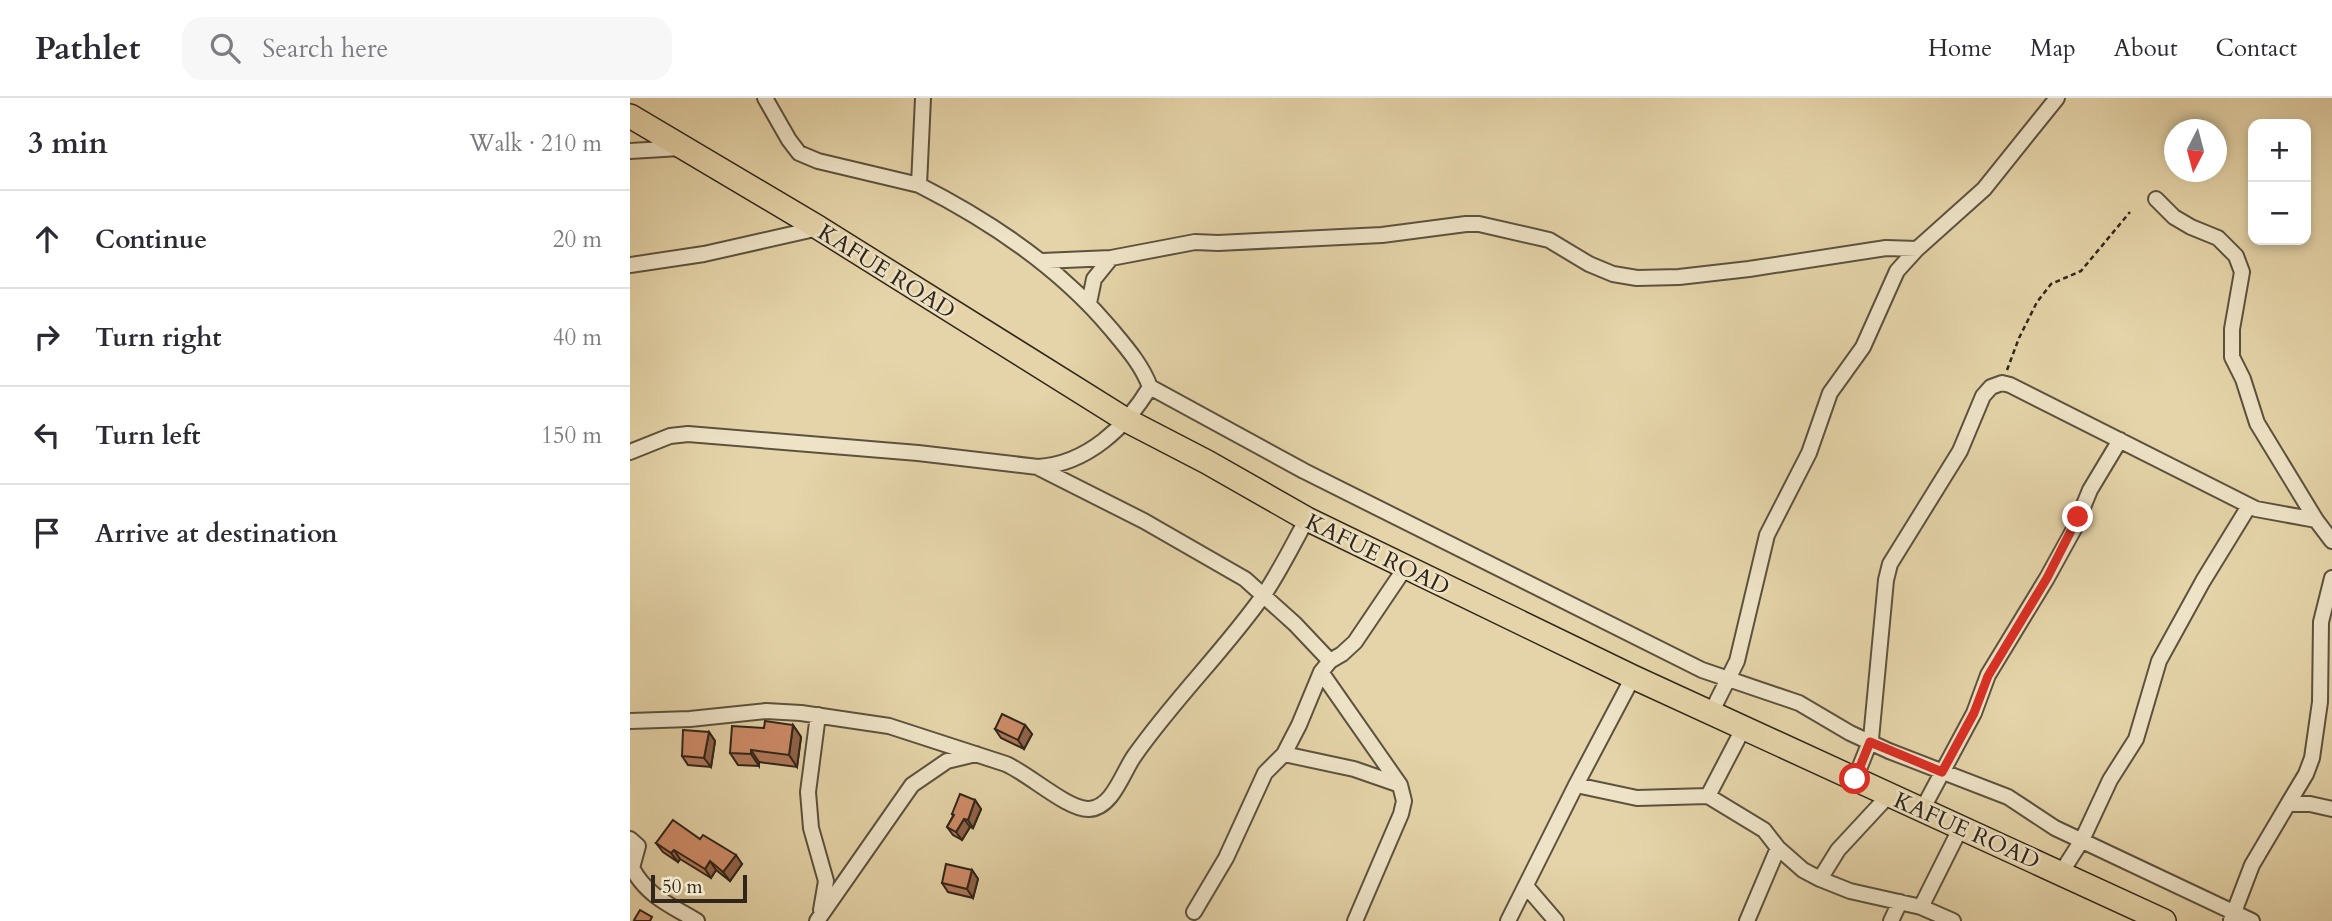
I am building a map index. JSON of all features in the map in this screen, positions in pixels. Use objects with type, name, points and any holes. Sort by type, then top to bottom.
[{"type":"highway","name":"KAFUE ROAD","points":[[630,116],[819,228],[1126,420],[1307,519],[1633,677],[2164,921]]},
{"type":"street","points":[[765,98],[799,153],[818,161],[919,185],[966,209],[1042,261],[1089,303],[1146,375],[1150,387],[1304,471],[1702,670],[1799,703],[1870,742],[2008,797],[2055,828],[2232,916],[2252,921]]},
{"type":"street","points":[[919,185],[923,98]]},
{"type":"street","points":[[1712,711],[1743,639],[1767,535],[1809,453],[1830,393],[1863,346],[1897,271],[1917,249],[1984,189],[2057,98]]},
{"type":"street","points":[[630,151],[680,148]]},
{"type":"street","points":[[2156,199],[2174,217],[2218,238],[2236,256],[2242,272],[2232,329],[2232,357],[2243,379],[2257,423],[2316,520],[2332,541]]},
{"type":"street","points":[[1042,261],[1111,258],[1188,242],[1226,243],[1382,235],[1466,224],[1479,224],[1549,240],[1589,264],[1613,274],[1637,278],[1679,277],[1749,269],[1886,248],[1917,249]]},
{"type":"street","points":[[630,264],[704,254],[819,228]]},
{"type":"street","points":[[1089,303],[1094,279],[1111,258]]},
{"type":"street","points":[[1855,779],[1870,742],[1876,705],[1889,564],[1960,451],[1983,396],[1992,387],[2002,383],[2120,439],[2249,506],[2316,520]]},
{"type":"street","points":[[630,452],[670,436],[699,435],[918,453],[1038,467],[1069,462],[1100,443],[1126,420],[1150,387]]},
{"type":"street","points":[[1922,810],[1974,713],[1988,676],[2074,530],[2090,490],[2120,439]]},
{"type":"street","points":[[1038,467],[1169,535],[1245,579],[1295,624],[1399,785],[1404,801],[1359,920]]},
{"type":"street","points":[[2061,873],[2082,840],[2110,780],[2136,739],[2159,661],[2203,581],[2249,506]]},
{"type":"street","points":[[630,721],[690,719],[766,711],[818,715],[889,726],[977,753],[1024,772],[1072,806],[1090,809],[1103,804],[1113,793],[1145,741],[1234,635],[1263,595],[1307,519]]},
{"type":"street","points":[[1194,912],[1226,858],[1265,773],[1284,754],[1325,667],[1354,642],[1405,568]]},
{"type":"street","points":[[2232,916],[2252,865],[2306,774],[2312,758],[2320,702],[2321,622],[2332,578]]},
{"type":"street","points":[[1508,921],[1633,677]]},
{"type":"street","points":[[818,715],[808,792],[811,828],[826,881],[819,919]]},
{"type":"street","points":[[1708,796],[1744,727]]},
{"type":"street","points":[[819,919],[912,785],[947,761],[977,753]]},
{"type":"street","points":[[1284,754],[1354,769],[1399,785]]},
{"type":"street","points":[[1576,785],[1637,798],[1708,796],[1764,830],[1778,848],[1803,870],[1820,879],[1850,891],[1921,908],[1953,921]]},
{"type":"street","points":[[1820,879],[1838,850],[1889,795]]},
{"type":"street","points":[[2288,804],[2310,804],[2332,809]]},
{"type":"street","points":[[1921,908],[1961,827]]},
{"type":"street","points":[[630,839],[638,846],[632,868],[641,885],[657,898],[697,921]]},
{"type":"street","points":[[1747,921],[1778,848]]},
{"type":"street","points":[[1526,886],[1556,921]]},
{"type":"street","points":[[1891,921],[1900,902]]},
{"type":"path","points":[[2002,383],[2019,338],[2037,302],[2051,284],[2081,271],[2130,212]]},
{"type":"building","points":[[1002,714],[1025,725],[1018,740],[995,729]]},
{"type":"building","points":[[765,721],[793,725],[789,755],[751,750],[751,754],[730,753],[732,726],[764,728]]},
{"type":"building","points":[[683,730],[709,732],[704,758],[682,756]]},
{"type":"building","points":[[960,794],[975,800],[968,820],[964,819],[956,832],[947,827],[954,815],[952,814]]},
{"type":"building","points":[[673,820],[700,839],[703,835],[736,855],[723,872],[710,861],[705,869],[674,850],[671,853],[656,843]]},
{"type":"building","points":[[946,864],[972,870],[967,889],[942,883]]},
{"type":"building","points":[[640,910],[652,917],[650,921],[634,920]]},
{"type":"route","points":[[1855,779],[1870,742],[1942,772],[1974,713],[1988,676],[2047,578],[2074,530],[2078,517]]}]
